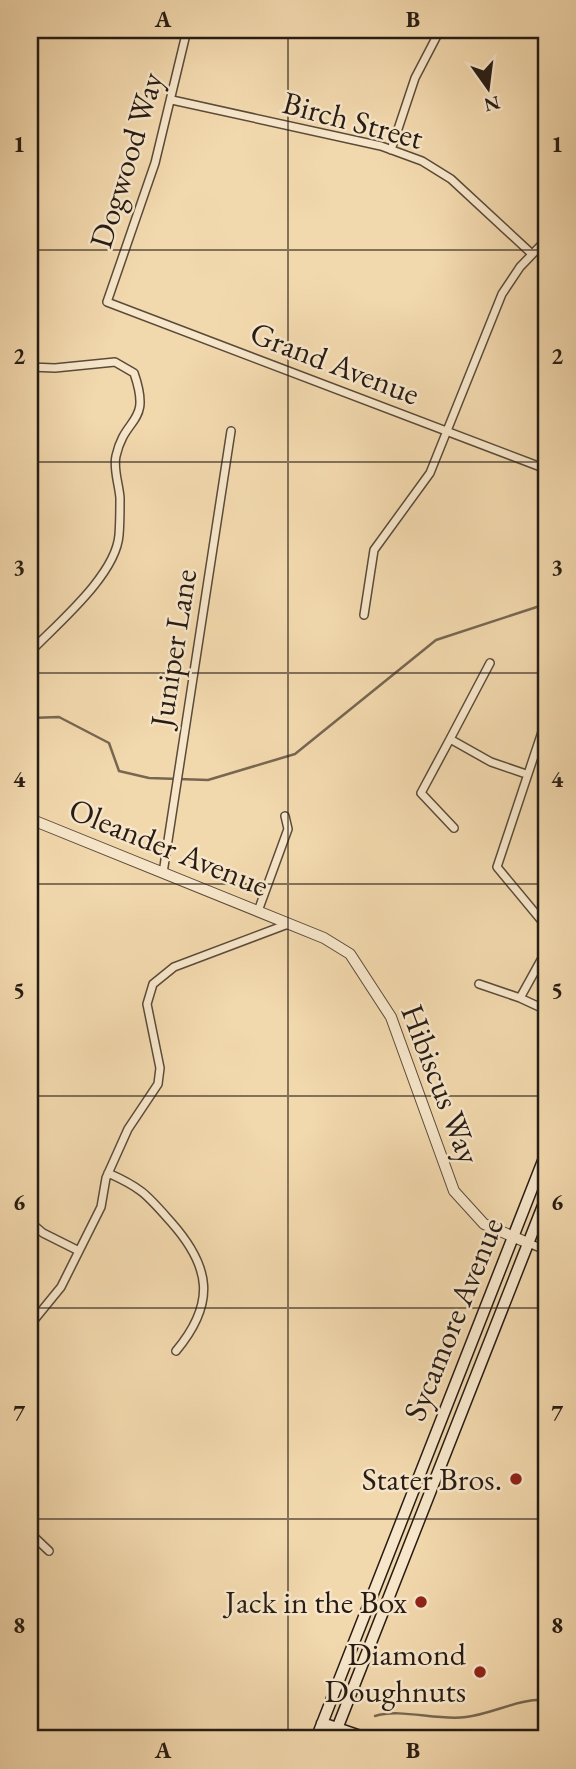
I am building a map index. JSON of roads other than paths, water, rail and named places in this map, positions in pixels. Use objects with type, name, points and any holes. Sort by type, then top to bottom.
[{"type":"main road","name":"Sycamore Avenue","points":[[316,1739],[546,1153]]},
{"type":"main road","name":"Sycamore Avenue","points":[[335,1734],[546,1198]]},
{"type":"main road","points":[[322,1723],[335,1734],[369,1739]]},
{"type":"main road","points":[[527,1739],[546,1735]]},
{"type":"street","points":[[30,38],[36,30]]},
{"type":"street","name":"Dogwood Way","points":[[107,303],[155,163],[187,30]]},
{"type":"street","points":[[391,150],[415,78],[440,30]]},
{"type":"street","name":"Birch Street","points":[[172,100],[391,150],[422,161],[451,179],[532,254]]},
{"type":"street","points":[[364,615],[374,550],[430,473],[497,304],[520,267],[546,240]]},
{"type":"street","name":"Grand Avenue","points":[[107,303],[546,469]]},
{"type":"street","points":[[30,367],[55,369],[119,363],[134,373],[142,404],[136,422],[124,434],[115,461],[120,497],[116,550],[97,581],[30,652]]},
{"type":"street","name":"Juniper Lane","points":[[163,873],[231,431]]},
{"type":"street","points":[[454,828],[421,793],[490,663]]},
{"type":"street","points":[[546,720],[496,867],[546,926]]},
{"type":"street","points":[[450,740],[491,762],[526,774]]},
{"type":"street","points":[[258,911],[288,829],[285,816]]},
{"type":"street","name":"Oleander Avenue","points":[[30,819],[289,923]]},
{"type":"street","points":[[30,1325],[61,1287],[101,1207],[108,1174],[128,1129],[158,1084],[160,1068],[147,1004],[153,984],[174,967],[289,923]]},
{"type":"street","name":"Hibiscus Way","points":[[289,923],[324,937],[350,954],[391,1017],[454,1191],[484,1224],[528,1243]]},
{"type":"street","points":[[520,998],[546,951]]},
{"type":"street","points":[[479,984],[546,1010]]},
{"type":"street","points":[[108,1174],[140,1187],[191,1244],[201,1265],[205,1290],[203,1303],[194,1327],[176,1351]]},
{"type":"street","points":[[30,1222],[43,1233],[79,1251]]},
{"type":"street","points":[[528,1243],[546,1250]]},
{"type":"street","points":[[30,1533],[49,1551]]},
{"type":"waterway","points":[[30,718],[59,717],[109,743],[119,771],[149,778],[208,780],[295,754],[436,640],[546,604]]},
{"type":"waterway","points":[[375,1716],[396,1713],[466,1717],[526,1701],[546,1700]]},
{"type":"place","name":"Stater Bros.","points":[[516,1479]]},
{"type":"place","name":"Jack in the Box","points":[[421,1602]]},
{"type":"place","name":"Diamond Doughnuts","points":[[480,1672]]}]
